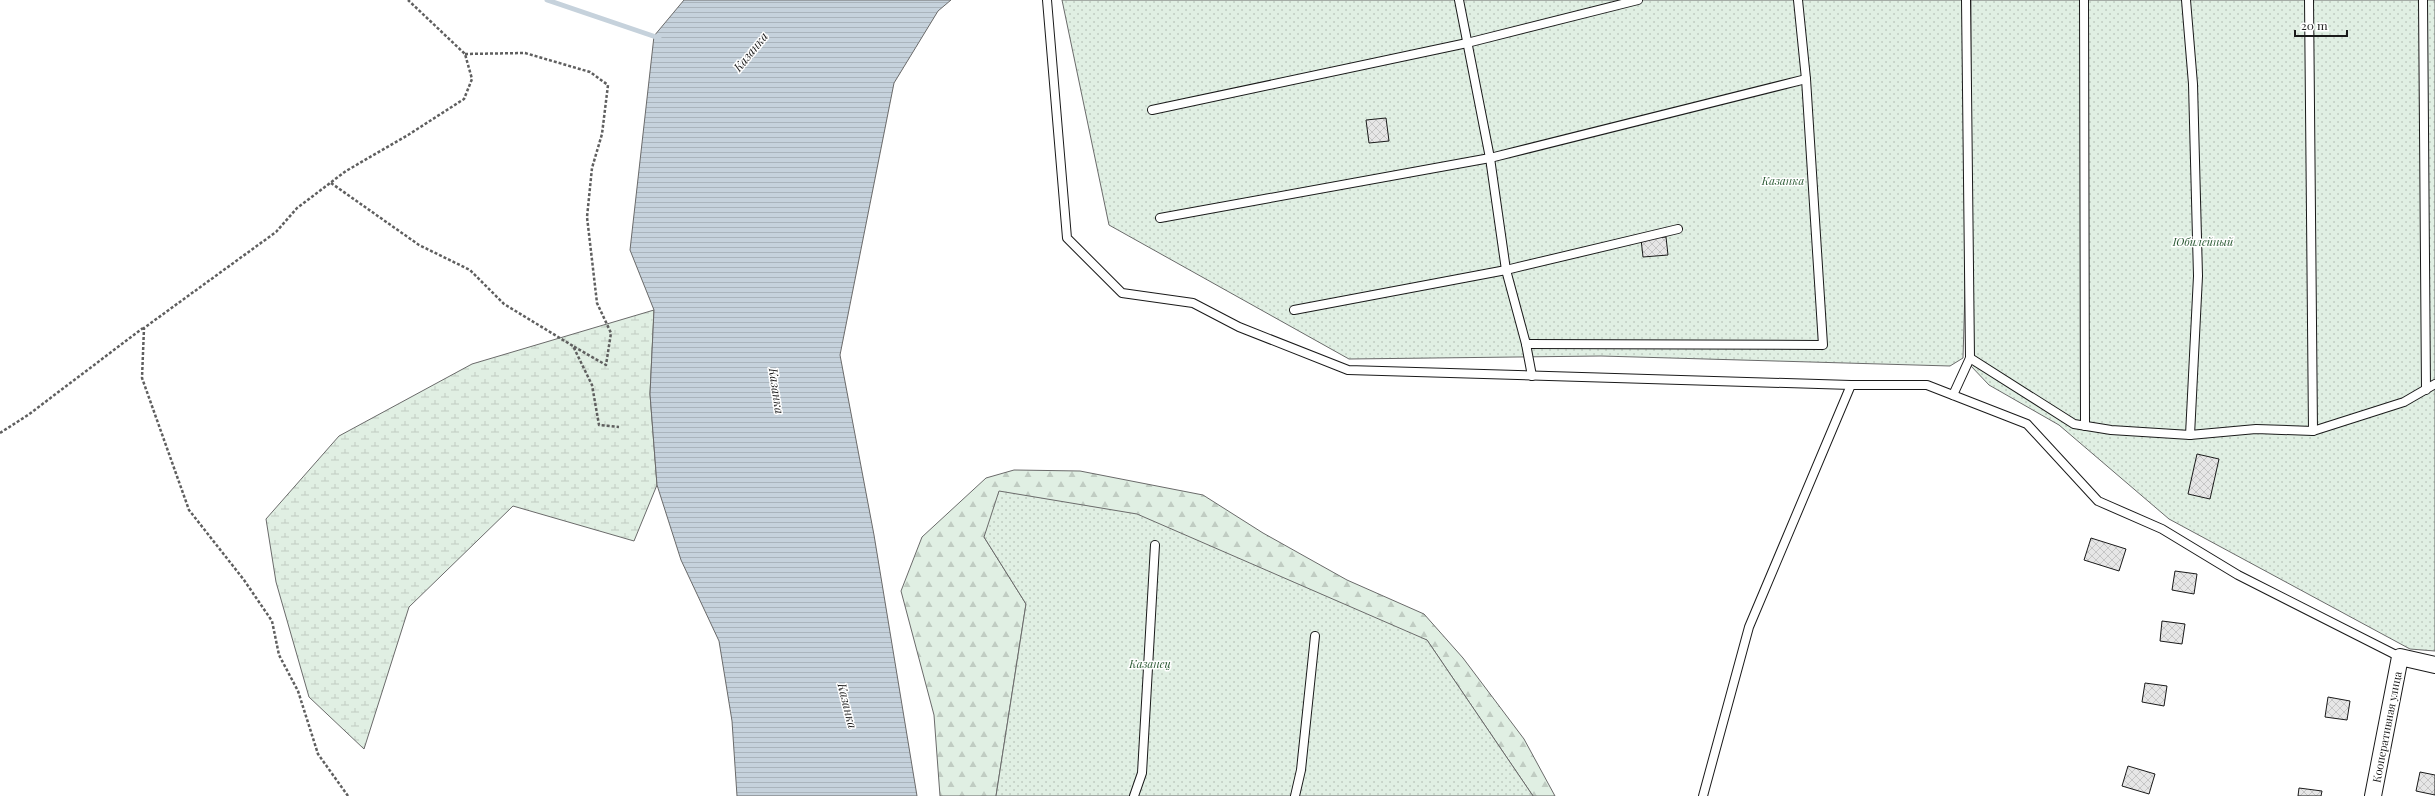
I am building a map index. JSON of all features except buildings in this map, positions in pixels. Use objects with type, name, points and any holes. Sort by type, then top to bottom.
[{"type":"street","points":[[2400,657],[2435,665]]},
{"type":"street","name":"Кооперативная улица","points":[[2373,796],[2400,657]]},
{"type":"lane","points":[[1047,0],[1067,238],[1122,293],[1193,303],[1239,327],[1348,370],[1851,386],[1927,385],[2027,424],[2098,501],[2162,529],[2238,575],[2400,657]]},
{"type":"lane","points":[[1459,0],[1490,158],[1506,270],[1526,344],[1532,376]]},
{"type":"lane","points":[[1152,110],[1467,43],[1638,0]]},
{"type":"lane","points":[[1526,344],[1823,345],[1806,78],[1798,0]]},
{"type":"lane","points":[[1952,395],[1970,358],[1966,0]]},
{"type":"lane","points":[[2084,0],[2085,426]]},
{"type":"lane","points":[[2186,0],[2192,84],[2198,276],[2190,435]]},
{"type":"lane","points":[[2310,0],[2313,431]]},
{"type":"lane","points":[[2423,0],[2426,390]]},
{"type":"lane","points":[[1160,218],[1490,158],[1806,78]]},
{"type":"lane","points":[[1294,310],[1506,270],[1678,229]]},
{"type":"lane","points":[[1970,358],[2074,424],[2111,430],[2190,435],[2256,429],[2313,431],[2404,402],[2435,384]]},
{"type":"lane","points":[[1703,796],[1749,627],[1851,386]]},
{"type":"lane","points":[[1134,796],[1142,773],[1155,545]]},
{"type":"lane","points":[[1295,796],[1301,770],[1315,636]]},
{"type":"path","points":[[0,433],[28,415],[276,232],[297,208],[331,183],[464,99],[472,79],[465,54],[408,0]]},
{"type":"path","points":[[331,183],[419,245],[470,270],[504,304],[606,365],[611,332],[596,303],[587,216],[592,168],[602,134],[608,85],[590,72],[525,52],[465,54]]},
{"type":"path","points":[[144,328],[142,378],[189,510],[244,580],[272,621],[279,655],[298,691],[318,754],[348,796]]},
{"type":"path","points":[[573,346],[592,385],[599,425],[619,427]]},
{"type":"green space","name":"Казанка","points":[[1062,0],[1963,0],[1965,290],[1963,358],[1950,366],[1601,356],[1349,359],[1109,225]]},
{"type":"green space","name":"Юбилейный","points":[[1971,0],[2435,0],[2435,651],[2410,649],[2169,519],[2059,425],[1989,385],[1970,365]]},
{"type":"green space","points":[[654,310],[650,394],[657,485],[634,541],[513,506],[409,607],[364,749],[309,697],[276,582],[266,519],[339,436],[472,364]]},
{"type":"green space","points":[[1014,470],[1080,471],[1203,495],[1263,533],[1347,580],[1424,614],[1463,658],[1524,739],[1555,796],[1533,796],[1427,640],[984,537],[1026,604],[996,796],[940,796],[934,715],[901,591],[922,537],[986,478]]},
{"type":"green space","name":"Казанец","points":[[999,491],[1137,514],[1427,640],[1533,796],[996,796],[1026,604],[984,537]]},
{"type":"water","name":"Казанка","points":[[684,0],[951,0],[938,11],[894,83],[840,355],[874,535],[917,796],[737,796],[732,721],[719,641],[681,560],[657,485],[650,394],[654,310],[630,250],[654,36]]},
{"type":"waterway","points":[[547,0],[659,38]]}]
